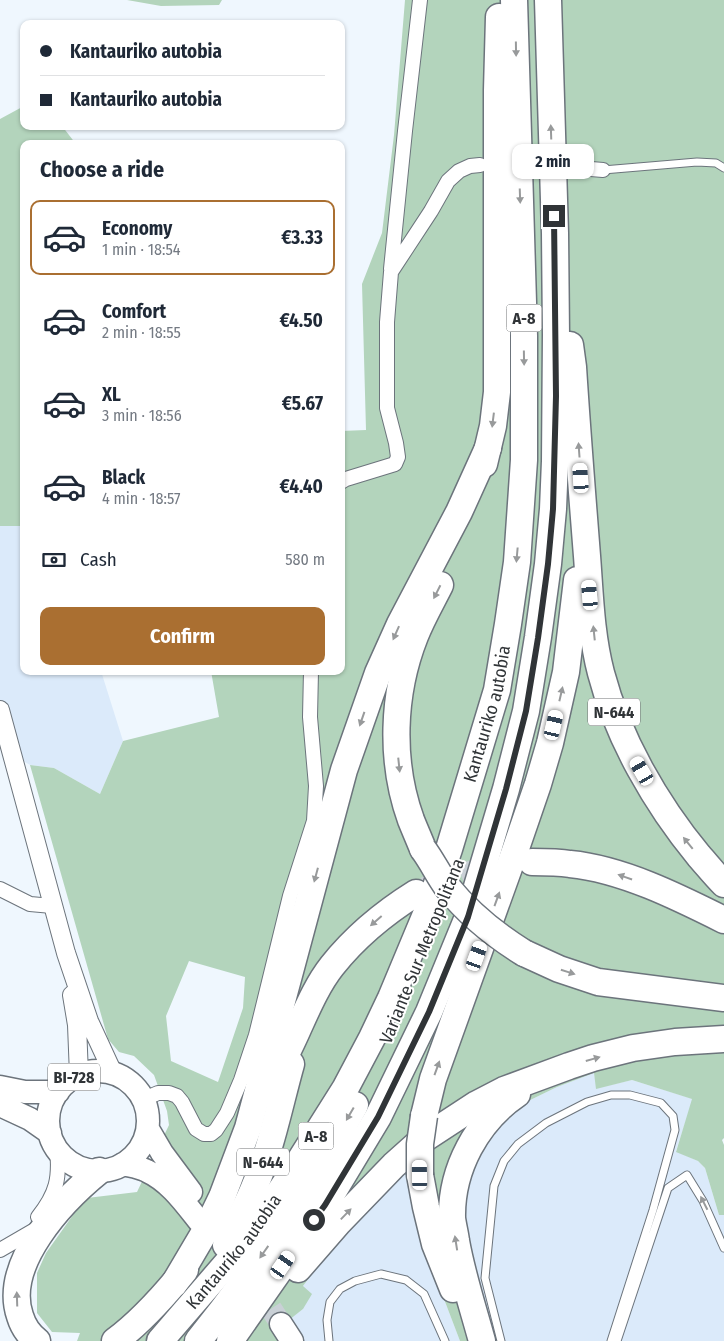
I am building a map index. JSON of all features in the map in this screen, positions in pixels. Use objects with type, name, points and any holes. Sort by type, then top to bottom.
[{"type":"highway","points":[[499,0],[496,392],[493,426],[476,502],[456,553],[415,636],[403,671],[397,712],[396,744],[400,781],[411,819],[424,849],[448,887],[474,916],[500,938],[524,953],[559,969],[598,982],[724,998]]},
{"type":"highway","name":"Kantauriko autobia","points":[[160,1341],[248,1239],[287,1182],[345,1088],[391,998],[425,916],[449,850],[497,690],[517,562],[524,460],[524,327],[514,0]]},
{"type":"highway","name":"Kantauriko autobia","points":[[231,1341],[325,1205],[378,1117],[429,1012],[468,917],[492,840],[526,711],[548,564],[555,461],[556,335],[548,0]]},
{"type":"highway","points":[[473,1341],[436,1244],[426,1207],[420,1175],[420,1144],[424,1116],[433,1079],[538,784],[550,743],[566,672],[584,516],[573,367],[554,233]]},
{"type":"highway","points":[[174,1284],[207,1228],[222,1197],[248,1128],[344,770],[378,673],[400,624],[459,512],[488,448]]},
{"type":"highway","name":"N-644","points":[[584,516],[595,644],[600,672],[610,703],[633,756],[658,800],[686,840],[724,884]]},
{"type":"highway","name":"Variante Sur Metropolitana","points":[[198,1341],[304,1194],[355,1105],[403,1008],[442,911],[464,849],[482,780],[497,690]]},
{"type":"highway","points":[[532,862],[571,864],[614,874],[670,894],[724,920]]},
{"type":"highway","name":"N-644","points":[[197,1299],[257,1182],[272,1135],[304,1015],[318,989],[331,967],[355,940],[398,904],[416,893]]},
{"type":"highway","points":[[115,1341],[153,1308],[174,1284],[195,1257],[230,1203],[248,1161],[279,1070],[304,1015]]},
{"type":"highway","points":[[231,1341],[394,1164],[422,1140],[477,1104],[504,1090],[592,1058],[634,1048],[675,1042],[724,1039]]},
{"type":"highway","points":[[482,1341],[459,1259],[452,1218],[454,1193],[461,1166],[470,1145],[484,1125],[510,1099],[547,1074]]},
{"type":"highway","points":[[37,1341],[23,1325],[17,1309],[16,1291],[25,1258],[50,1220],[78,1188],[111,1168]]},
{"type":"main road","name":"BI-728","points":[[54,1141],[48,1119],[51,1105],[58,1092],[78,1074],[96,1071],[113,1073],[131,1083],[144,1099]]},
{"type":"main road","name":"BI-728","points":[[0,1087],[25,1092],[58,1092]]},
{"type":"main road","points":[[111,1168],[135,1155],[143,1143],[148,1129],[148,1114],[144,1099]]},
{"type":"main road","points":[[0,1104],[25,1116],[54,1141],[68,1160],[82,1168],[146,1170],[163,1181],[201,1214],[148,1129]]},
{"type":"street","points":[[345,480],[395,464],[398,456],[394,431],[387,408],[387,322],[405,131],[420,0]]},
{"type":"street","points":[[391,272],[431,211],[448,180],[459,171],[470,166],[480,165]]},
{"type":"street","points":[[578,168],[603,170]]},
{"type":"street","points":[[144,1099],[158,1093],[169,1093],[177,1096],[196,1129],[204,1134],[211,1134],[228,1113],[241,1080],[256,1036],[290,896],[314,821],[316,786],[310,716],[311,675]]},
{"type":"street","points":[[0,710],[66,953],[89,1021],[113,1073]]},
{"type":"street","points":[[0,889],[30,904],[52,906]]},
{"type":"street","points":[[66,953],[77,1025],[78,1074]]},
{"type":"street","points":[[23,1238],[43,1211],[55,1190],[59,1168],[54,1141]]},
{"type":"street","points":[[0,1250],[23,1238],[50,1220]]},
{"type":"lane","points":[[603,170],[697,162],[716,163],[724,168]]},
{"type":"lane","points":[[501,1341],[485,1278],[494,1186],[504,1161],[518,1144],[546,1123],[587,1102],[611,1095],[630,1094],[661,1103],[673,1116],[675,1130],[653,1210],[612,1341]]},
{"type":"lane","points":[[617,1341],[668,1188],[688,1175],[703,1200],[724,1248]]},
{"type":"lane","points":[[329,1341],[327,1320],[330,1302],[340,1289],[355,1281],[381,1274],[406,1280],[424,1294],[444,1341]]},
{"type":"shaded area","points":[[0,526],[20,526],[20,675],[102,675],[123,741],[100,794],[54,768],[30,765],[0,747]]},
{"type":"shaded area","points":[[594,1073],[597,1088],[632,1080],[693,1099],[676,1151],[698,1161],[705,1168],[719,1215],[724,1215],[724,1341],[491,1341],[463,1229],[464,1197],[479,1149],[499,1125],[522,1104],[557,1087]]},
{"type":"shaded area","points":[[408,1167],[436,1278],[460,1341],[300,1341],[288,1320],[303,1309],[303,1286],[346,1229]]},
{"type":"green space","points":[[127,0],[222,0],[219,5],[161,6]]},
{"type":"green space","points":[[405,0],[724,0],[724,1138],[722,1140],[724,1145],[724,1215],[719,1215],[705,1168],[698,1161],[676,1152],[692,1099],[632,1080],[596,1089],[594,1073],[557,1087],[522,1104],[499,1125],[479,1149],[468,1178],[463,1229],[491,1341],[460,1341],[436,1278],[408,1168],[346,1229],[303,1286],[312,1294],[303,1309],[289,1320],[300,1341],[77,1341],[80,1333],[52,1332],[37,1313],[37,1273],[46,1253],[87,1198],[137,1192],[169,1125],[167,1111],[154,1075],[134,1056],[119,1052],[108,1039],[30,765],[54,768],[100,794],[123,741],[219,717],[212,675],[345,675],[345,431],[366,430],[362,284],[382,233],[394,135]],"holes":[[[189,961],[245,977],[243,1008],[218,1082],[171,1061],[166,1016]]]},
{"type":"green space","points":[[20,108],[20,130],[65,130],[73,140],[20,140],[20,526],[0,526],[0,119]]},
{"type":"tunnel","points":[[514,166],[579,168]]},
{"type":"tunnel","points":[[425,890],[476,872],[502,867]]},
{"type":"tunnel","points":[[253,1281],[281,1324]]},
{"type":"route","points":[[314,1220],[378,1117],[429,1012],[468,917],[506,789],[526,711],[548,564],[553,509],[556,396],[554,216]]}]
